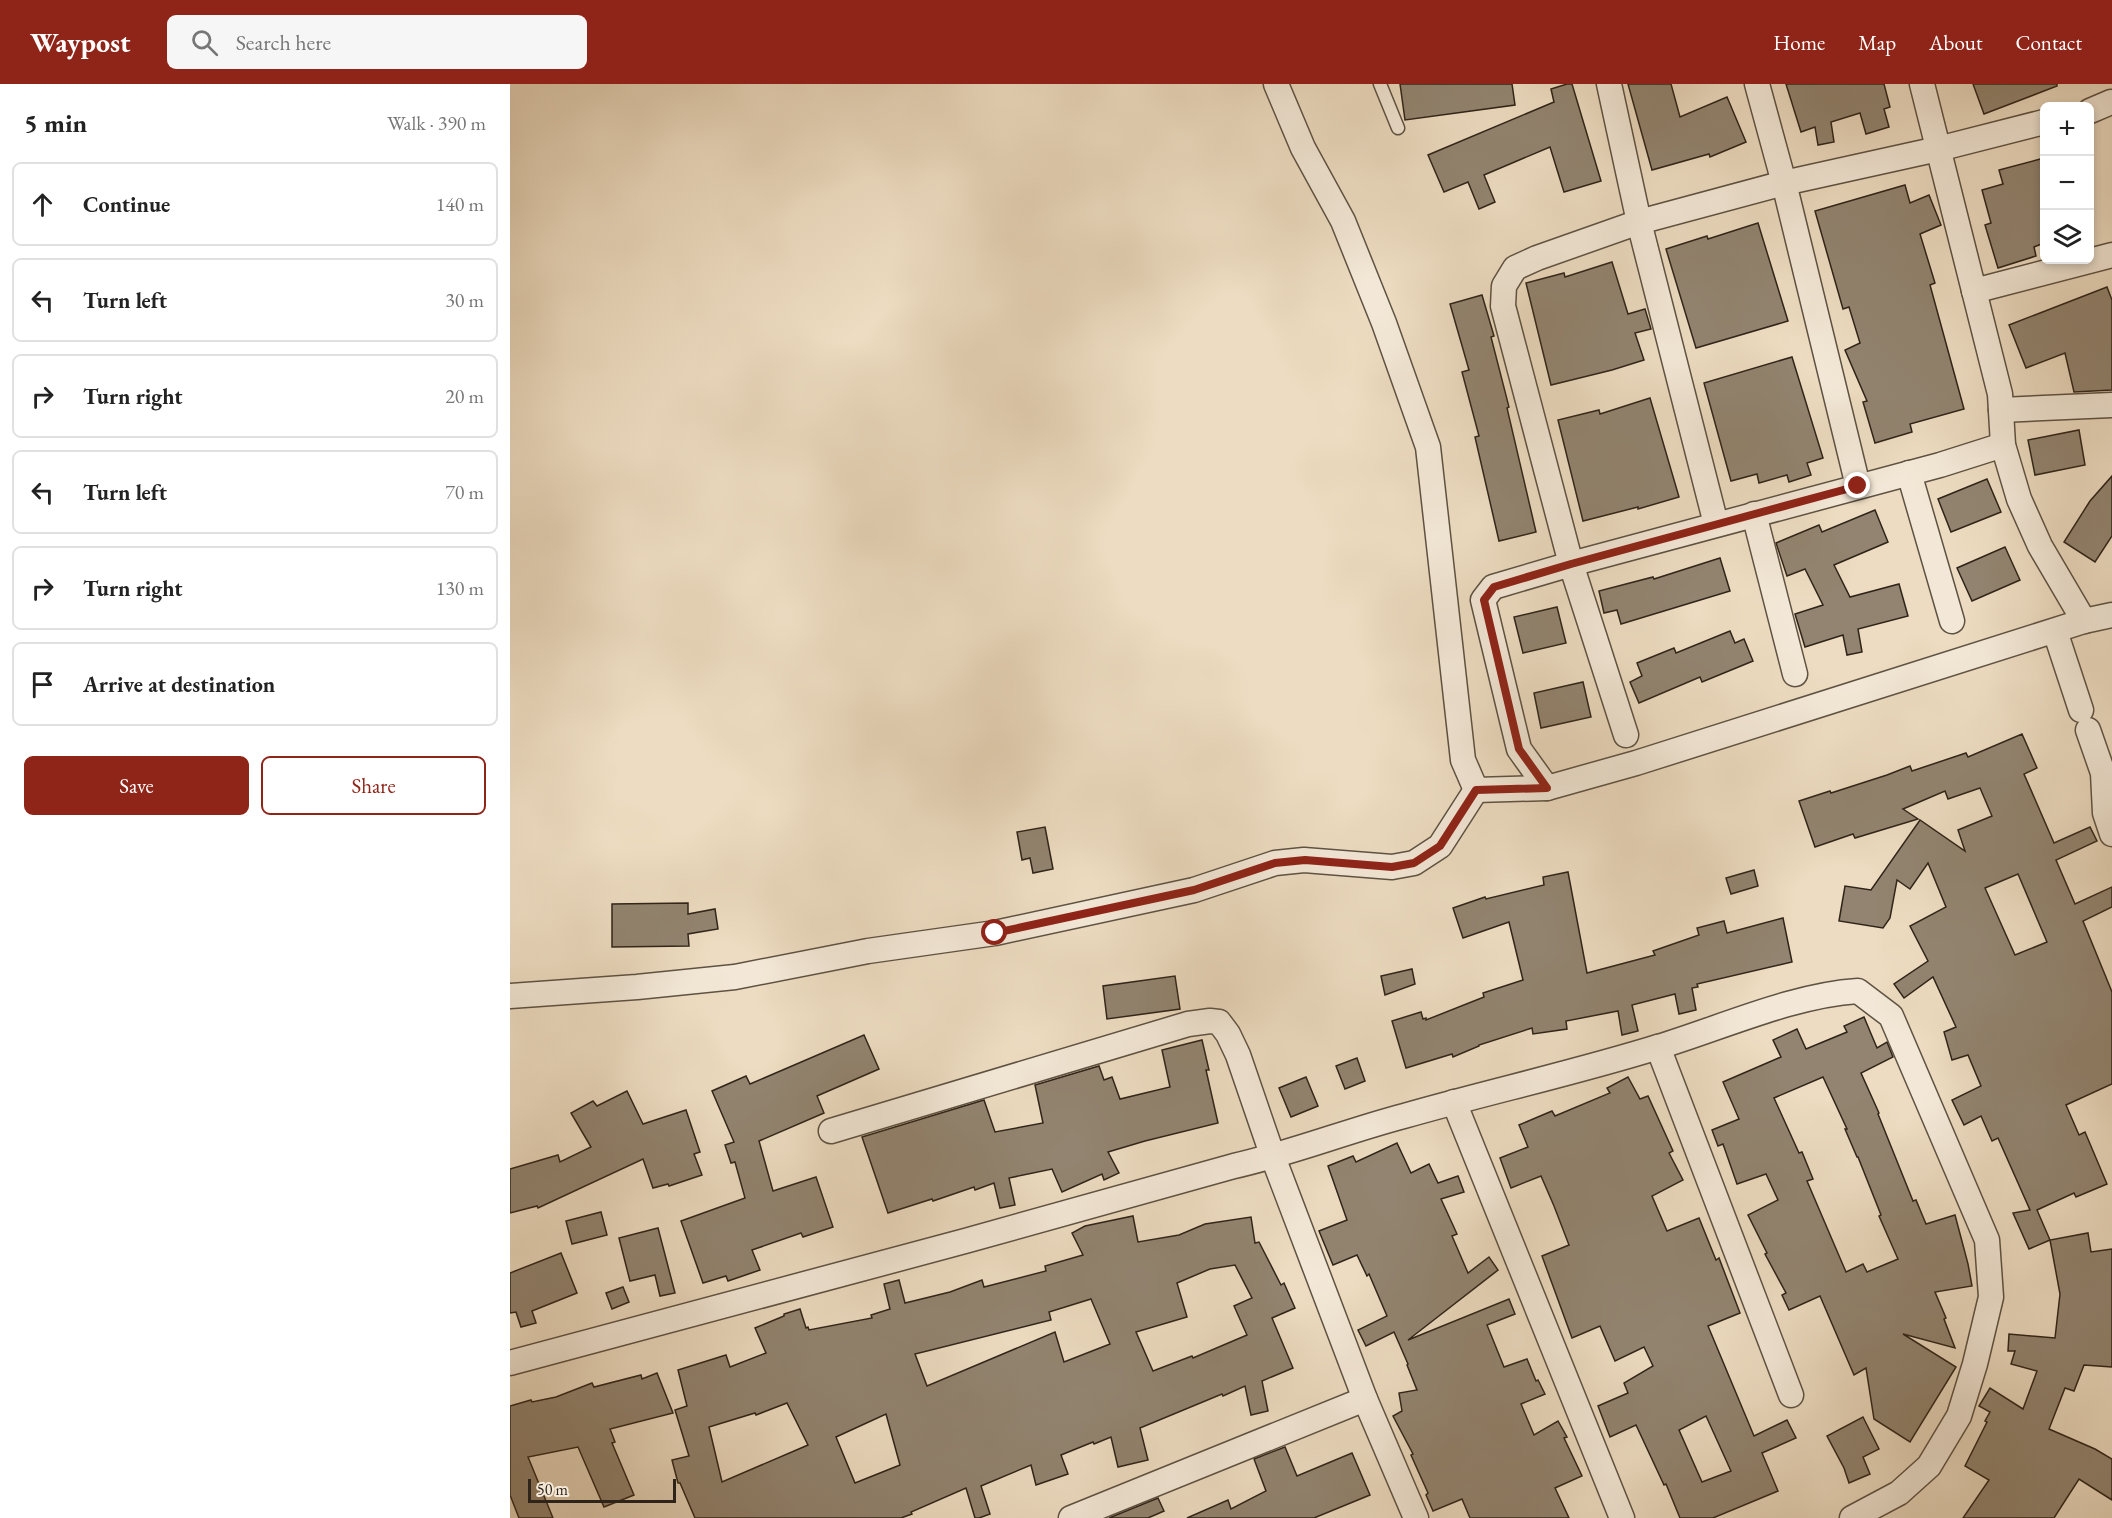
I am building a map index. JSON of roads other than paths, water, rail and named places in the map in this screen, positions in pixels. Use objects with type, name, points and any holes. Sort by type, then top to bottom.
[{"type":"street","points":[[1276,84],[1303,148],[1343,221],[1384,322],[1428,447],[1463,760],[1476,790]]},
{"type":"street","points":[[1608,84],[1639,222],[1716,524]]},
{"type":"street","points":[[1757,84],[1784,183],[1858,486]]},
{"type":"street","points":[[1922,84],[2000,394],[2002,445],[2019,499],[2040,546],[2084,621]]},
{"type":"street","points":[[2094,110],[2112,104],[2107,84]]},
{"type":"street","points":[[1626,735],[1571,564],[1503,306],[1503,286],[1515,268],[1639,222],[1784,183],[1938,149],[2040,123]]},
{"type":"street","points":[[1974,291],[2112,255]]},
{"type":"street","points":[[2001,410],[2112,405]]},
{"type":"street","points":[[1547,788],[1519,749],[1484,600],[1494,587],[1716,524],[1909,473],[2002,445]]},
{"type":"street","points":[[1909,473],[1952,621]]},
{"type":"street","points":[[1754,514],[1795,674]]},
{"type":"street","points":[[1476,790],[1547,788],[1647,759],[2084,621],[2112,615]]},
{"type":"street","points":[[2055,631],[2107,780],[2105,813],[2112,834]]},
{"type":"street","points":[[510,996],[735,977],[868,951],[995,933],[1194,890],[1275,863],[1305,860],[1392,867],[1414,863],[1440,846],[1476,790]]},
{"type":"street","points":[[510,1363],[1272,1157],[1353,1130],[1658,1047],[1751,1015],[1835,992],[1858,991],[1891,1016],[1987,1240],[1991,1297],[1975,1364],[1959,1416],[1929,1466],[1899,1493],[1852,1518]]},
{"type":"street","points":[[831,1131],[1188,1024],[1210,1021],[1219,1023],[1228,1034],[1238,1055],[1272,1157],[1365,1399],[1416,1518]]},
{"type":"street","points":[[1658,1047],[1791,1395]]},
{"type":"street","points":[[1454,1102],[1622,1518]]},
{"type":"street","points":[[1071,1518],[1365,1399]]},
{"type":"lane","points":[[1380,84],[1398,128]]}]
